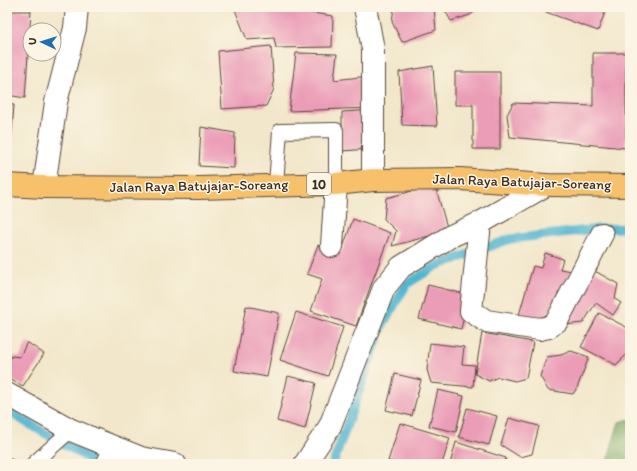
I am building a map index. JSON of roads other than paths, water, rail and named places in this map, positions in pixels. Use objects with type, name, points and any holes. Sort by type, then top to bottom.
[{"type":"highway","name":"Jalan Raya Batujajar-Soreang","points":[[7,185],[44,187],[198,188],[276,184],[336,184],[373,180],[460,179],[546,185],[630,186]]},
{"type":"street","points":[[44,187],[56,102],[75,28],[77,7]]},
{"type":"street","points":[[365,7],[373,49],[373,180]]},
{"type":"street","points":[[332,246],[336,184]]},
{"type":"street","points":[[305,464],[330,426],[384,288],[401,267],[450,236],[480,230],[546,185]]},
{"type":"street","points":[[480,230],[471,311],[476,316],[486,321],[540,329],[549,327],[557,321],[602,234]]},
{"type":"street","points":[[7,394],[67,434],[107,455],[141,461],[175,464]]},
{"type":"lane","points":[[276,184],[280,131],[336,130],[336,184]]},
{"type":"lane","points":[[33,464],[67,434]]},
{"type":"waterway","points":[[333,464],[383,324],[407,284],[436,266],[510,239],[597,229],[630,228]]},
{"type":"waterway","points":[[7,411],[98,464]]}]
